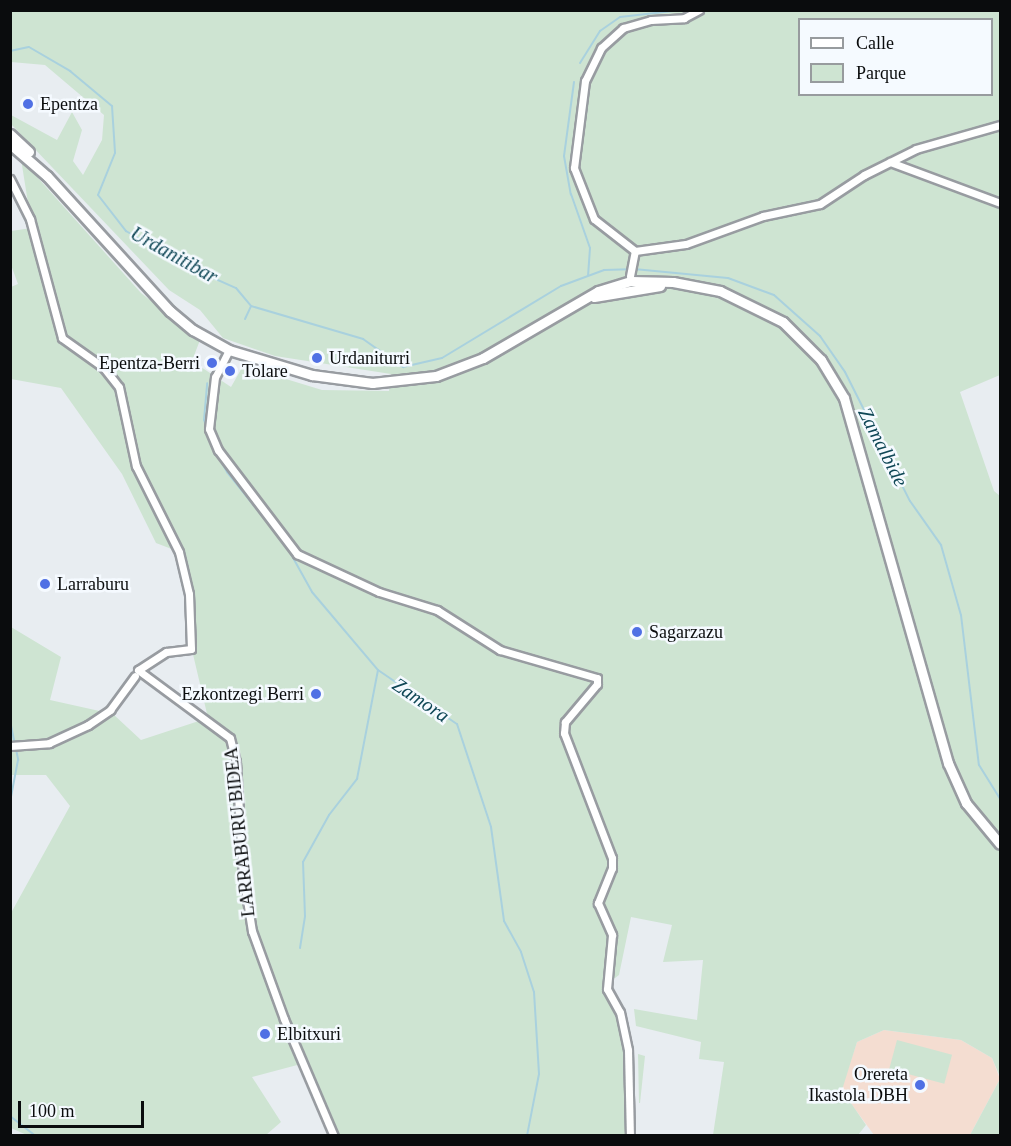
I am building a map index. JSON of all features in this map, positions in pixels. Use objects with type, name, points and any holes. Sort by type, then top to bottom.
[{"type":"main road","points":[[10,132],[15,142],[144,282],[192,330],[229,350],[346,382],[418,379],[472,363],[630,276],[720,291],[766,311],[799,335],[833,377],[852,419],[948,763],[966,804],[1000,844]]},
{"type":"main road","points":[[630,276],[644,287]]},
{"type":"main road","points":[[601,296],[630,276]]},
{"type":"main road","points":[[590,298],[644,287],[683,285]]},
{"type":"street","points":[[635,254],[594,219],[577,178],[573,156],[585,81],[601,48],[623,28],[651,20],[684,18],[699,10]]},
{"type":"street","points":[[635,254],[686,244],[763,216],[820,204],[890,162],[958,134],[1000,125]]},
{"type":"street","points":[[890,162],[1000,202]]},
{"type":"street","name":"LARRABURU BIDEA","points":[[10,179],[30,219],[62,338],[104,368],[119,387],[136,466],[179,552],[189,594],[191,650],[166,652],[138,670],[230,738],[236,762],[243,875],[252,931],[284,1019],[334,1136]]},
{"type":"street","points":[[630,276],[635,254]]},
{"type":"street","points":[[229,350],[215,377],[209,429],[218,450],[297,554],[379,592],[437,610],[500,650],[597,678],[597,684],[565,722],[564,733],[612,858],[612,868],[598,903],[612,935],[607,989],[620,1012],[628,1050],[630,1136]]},
{"type":"street","points":[[10,746],[49,743],[88,725],[110,710],[135,676]]},
{"type":"shaded area","name":"Orereta Ikastola DBH","points":[[884,1030],[961,1040],[992,1058],[1000,1079],[970,1135],[874,1135],[841,1090],[857,1042]]},
{"type":"green space","points":[[10,11],[1000,11],[1000,375],[960,392],[994,491],[1000,496],[1000,1077],[992,1058],[961,1040],[884,1030],[857,1042],[842,1090],[866,1125],[858,1135],[713,1135],[724,1062],[699,1059],[701,1042],[636,1026],[634,1009],[697,1020],[703,960],[663,962],[672,925],[631,917],[619,975],[603,987],[617,1015],[623,1049],[626,1135],[330,1135],[304,1056],[301,1064],[252,1077],[281,1122],[266,1135],[29,1136],[11,1128],[11,913],[70,806],[46,775],[11,775],[11,627],[61,657],[50,700],[113,714],[141,740],[208,718],[192,650],[182,553],[156,543],[122,474],[61,388],[11,379],[11,287],[18,284],[11,265],[11,231],[32,228],[21,159],[141,293],[200,340],[192,361],[231,387],[243,366],[322,390],[389,391],[391,374],[275,356],[223,338],[200,310],[169,290],[11,124],[11,115],[57,140],[72,112],[82,130],[73,161],[83,175],[102,140],[104,115],[45,65],[11,62]]},
{"type":"green space","points":[[897,1040],[952,1055],[944,1084],[889,1069]]},
{"type":"green space","points":[[638,1054],[645,1056],[640,1103],[639,1103]]},
{"type":"green space","points":[[1000,1079],[1000,1135],[970,1135]]},
{"type":"waterway","points":[[580,63],[600,31],[620,17],[682,10]]},
{"type":"waterway","name":"Urdanitibar","points":[[10,51],[29,47],[70,71],[112,106],[115,153],[98,195],[126,231],[184,265],[236,288],[251,306],[363,339],[386,355]]},
{"type":"waterway","points":[[574,82],[564,156],[571,194],[590,248],[588,275]]},
{"type":"waterway","name":"Urdanitibar","points":[[389,358],[403,367],[442,358],[561,286],[604,270],[629,269]]},
{"type":"waterway","name":"Zamalbide","points":[[634,269],[728,278],[774,295],[820,336],[845,372],[910,501],[941,545],[961,615],[979,765],[1000,799]]},
{"type":"waterway","points":[[245,319],[251,306]]},
{"type":"waterway","name":"Zamora","points":[[207,383],[204,420],[207,429]]},
{"type":"waterway","name":"Zamora","points":[[217,454],[227,472],[287,547],[312,592],[378,670],[457,724],[491,827],[504,921],[521,952],[534,992],[539,1074],[527,1136]]},
{"type":"waterway","points":[[300,948],[305,916],[303,862],[329,815],[357,779],[378,670]]},
{"type":"waterway","points":[[10,721],[18,760],[10,802]]},
{"type":"waterway","points":[[10,1116],[36,1136]]},
{"type":"place","name":"Epentza","points":[[28,104]]},
{"type":"place","name":"Urdaniturri","points":[[317,358]]},
{"type":"place","name":"Epentza-Berri","points":[[212,363]]},
{"type":"place","name":"Tolare","points":[[230,371]]},
{"type":"place","name":"Larraburu","points":[[45,584]]},
{"type":"place","name":"Sagarzazu","points":[[637,632]]},
{"type":"place","name":"Ezkontzegi Berri","points":[[316,694]]},
{"type":"place","name":"Elbitxuri","points":[[265,1034]]},
{"type":"place","name":"Orereta Ikastola DBH","points":[[920,1085]]}]
